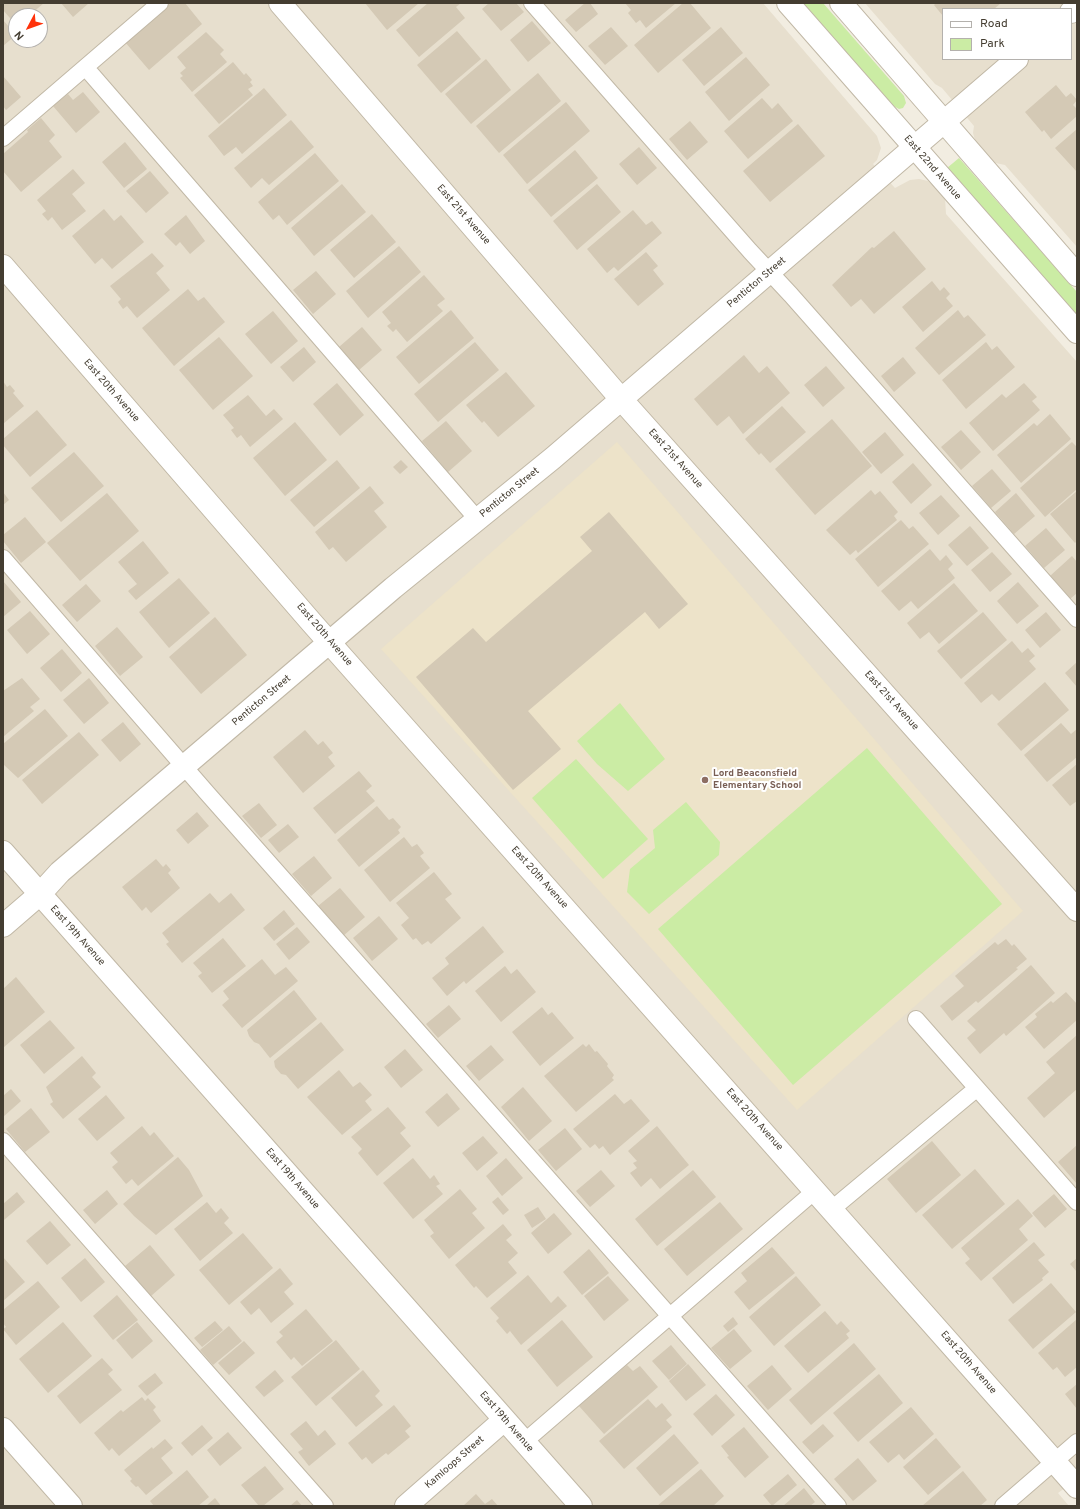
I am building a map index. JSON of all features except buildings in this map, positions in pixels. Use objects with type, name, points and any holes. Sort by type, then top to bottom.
[{"type":"street","name":"East 21st Avenue","points":[[280,3],[621,399],[1077,910]]},
{"type":"street","name":"East 22nd Avenue","points":[[788,3],[1077,332]]},
{"type":"street","points":[[841,3],[1077,275]]},
{"type":"street","name":"Penticton Street","points":[[3,926],[40,894],[60,872],[185,767],[393,588],[478,520],[621,399],[1016,60]]},
{"type":"street","name":"East 20th Avenue","points":[[3,266],[330,643],[816,1190],[1077,1487]]},
{"type":"street","name":"East 19th Avenue","points":[[3,852],[581,1506]]},
{"type":"street","name":"Kamloops Street","points":[[406,1506],[504,1420]]},
{"type":"street","points":[[3,1429],[71,1506]]},
{"type":"lane","points":[[3,138],[160,3]]},
{"type":"lane","points":[[532,3],[1077,619]]},
{"type":"lane","points":[[86,68],[478,520]]},
{"type":"lane","points":[[3,558],[185,767],[838,1506]]},
{"type":"lane","points":[[916,1019],[1077,1202]]},
{"type":"lane","points":[[832,1209],[976,1089]]},
{"type":"lane","points":[[3,1141],[325,1506]]},
{"type":"lane","points":[[524,1442],[816,1190]]},
{"type":"lane","points":[[1003,1506],[1077,1442]]},
{"type":"shaded area","points":[[3,3],[763,3],[877,136],[881,148],[877,160],[873,164],[895,188],[910,180],[919,179],[928,181],[935,187],[945,198],[946,214],[1077,362],[1077,1479],[1058,1493],[1069,1506],[3,1506]]},
{"type":"shaded area","points":[[865,3],[1077,3],[1077,247],[1005,165],[991,162],[977,147],[973,133],[974,126],[942,88],[935,84]]},
{"type":"shaded area","name":"Lord Beaconsfield Elementary School","points":[[617,442],[1023,911],[797,1110],[381,649]]},
{"type":"green space","points":[[803,3],[823,3],[904,96],[906,103],[903,108],[899,109],[890,104]]},
{"type":"green space","points":[[959,158],[1077,292],[1077,319],[947,168]]},
{"type":"green space","points":[[620,703],[665,759],[628,791],[597,764],[577,741]]},
{"type":"green space","points":[[867,748],[1002,904],[793,1085],[658,929]]},
{"type":"green space","points":[[576,759],[648,839],[603,879],[532,798]]},
{"type":"green space","points":[[686,802],[720,842],[719,855],[649,914],[627,892],[630,869],[655,848],[653,830]]},
{"type":"place","name":"Lord Beaconsfield Elementary School","points":[[705,780]]}]
